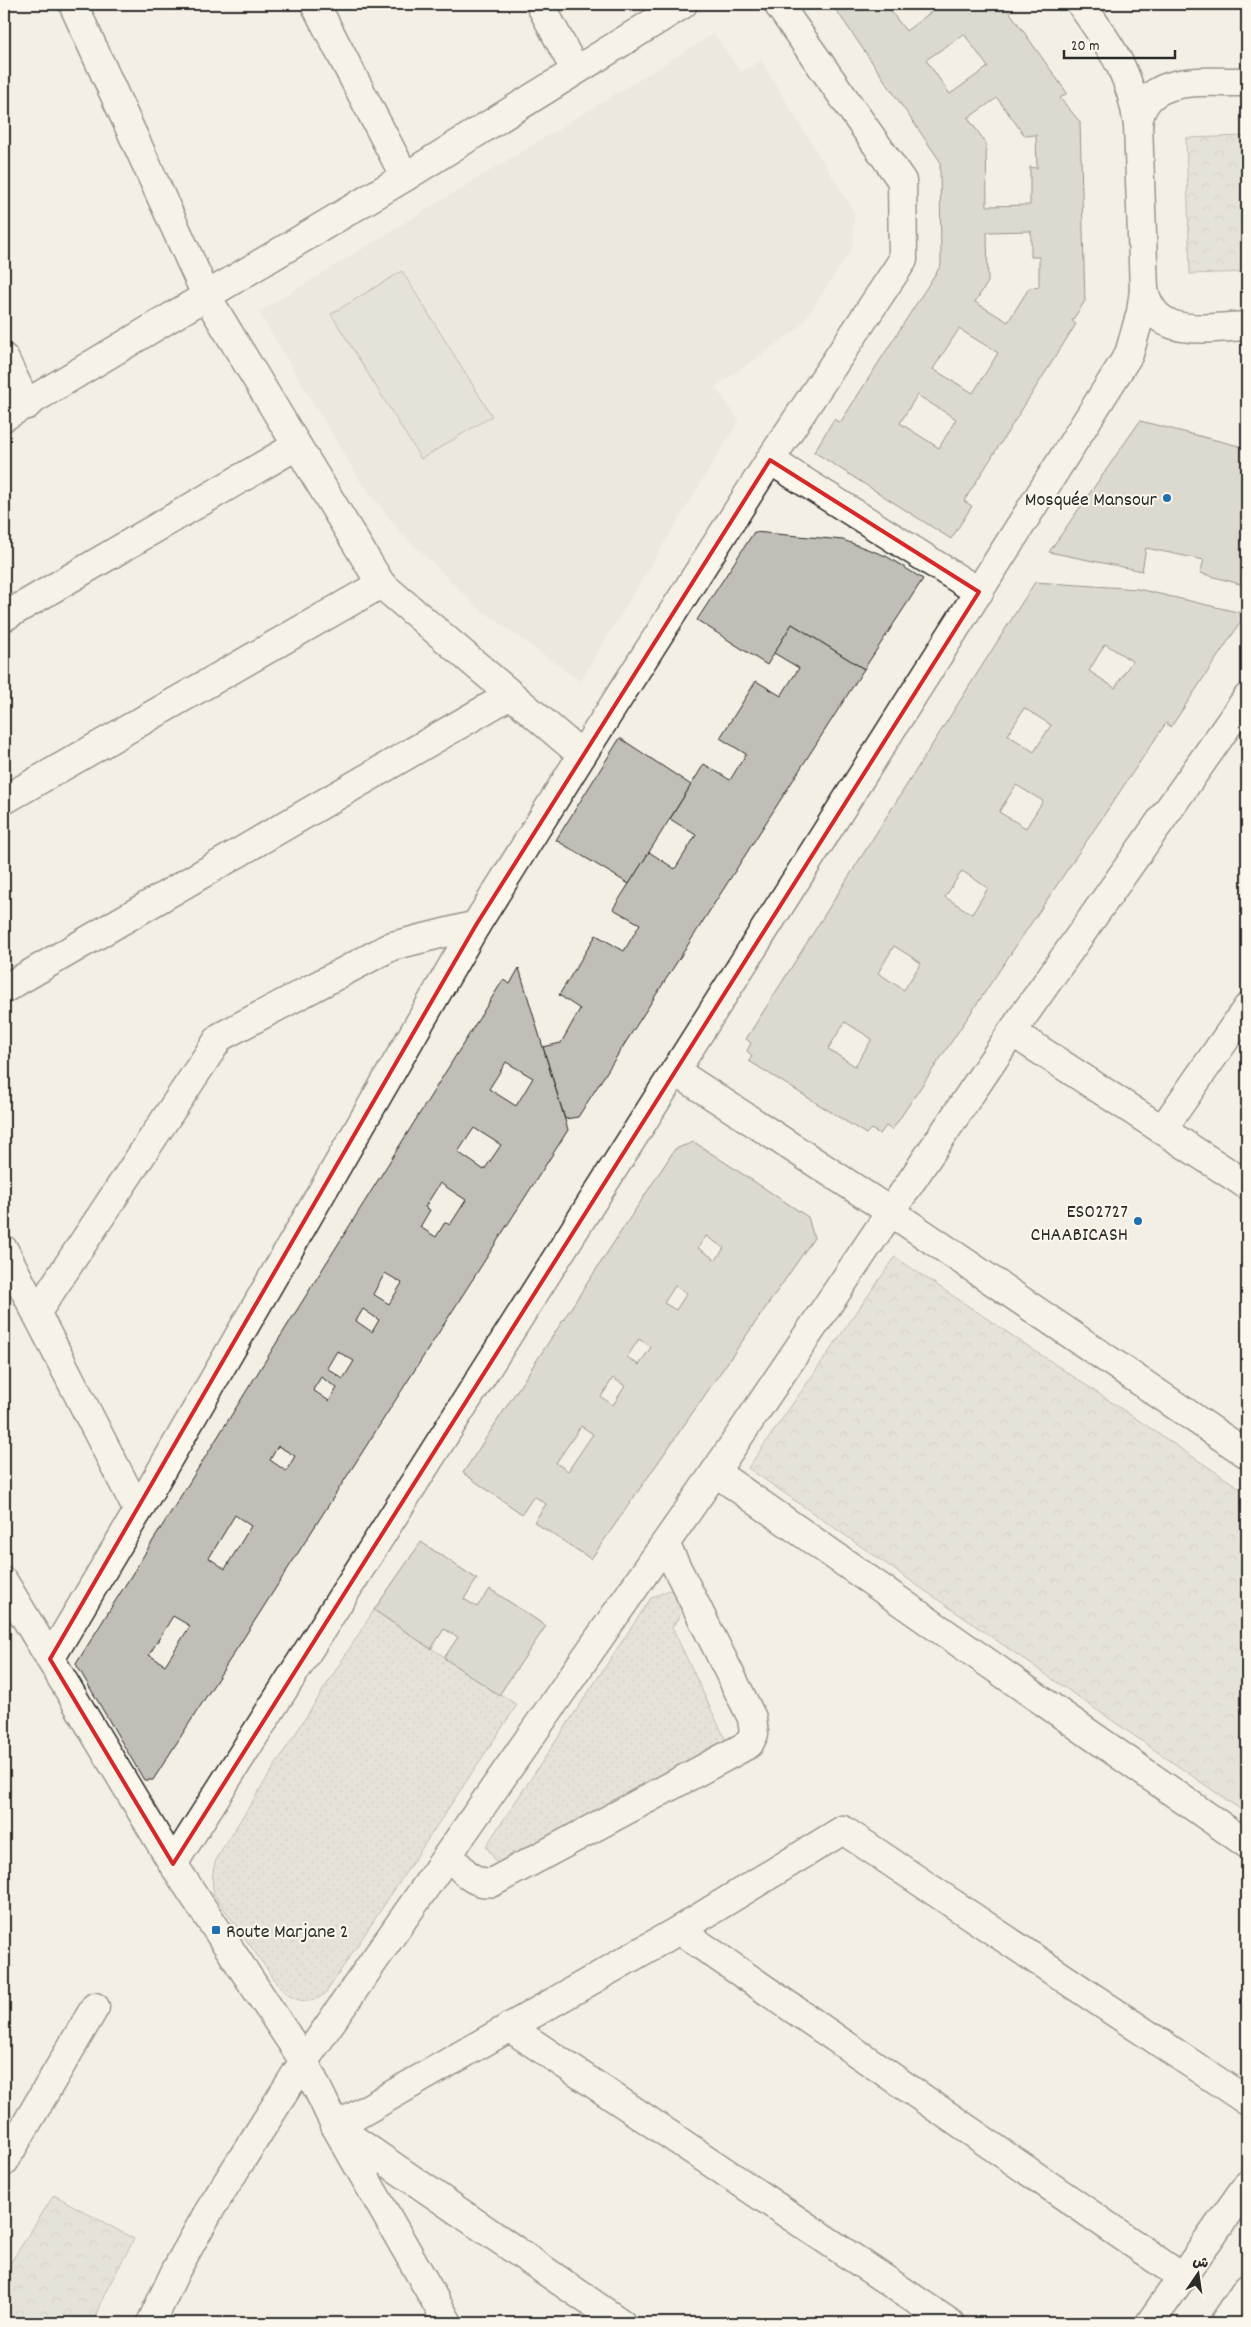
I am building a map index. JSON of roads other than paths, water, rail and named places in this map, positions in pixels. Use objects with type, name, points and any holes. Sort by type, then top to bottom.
[{"type":"street","points":[[73,4],[207,297],[381,584],[582,754]]},
{"type":"street","points":[[315,4],[405,178]]},
{"type":"street","points":[[540,4],[575,70]]},
{"type":"street","points":[[4,358],[15,411],[405,178],[683,4]]},
{"type":"street","points":[[50,1659],[138,1511],[476,925],[582,754],[770,460],[903,260],[902,181],[778,4]]},
{"type":"street","points":[[1081,4],[1120,60],[1131,92],[1138,125]]},
{"type":"street","points":[[1120,60],[1145,78],[1174,84],[1247,82]]},
{"type":"street","points":[[1130,354],[1141,312],[1144,290],[1139,113],[1152,93],[1174,84]]},
{"type":"street","points":[[1144,290],[1153,313],[1173,326],[1247,326]]},
{"type":"street","points":[[173,1864],[1130,354],[1145,341],[1160,333],[1186,327]]},
{"type":"street","points":[[4,618],[296,446]]},
{"type":"street","points":[[770,460],[979,592]]},
{"type":"street","points":[[4,800],[381,584]]},
{"type":"street","points":[[4,989],[510,695]]},
{"type":"street","points":[[151,2323],[176,2270],[208,2211],[304,2060],[666,1544],[1012,1032],[1247,698]]},
{"type":"street","points":[[37,1312],[220,1036],[392,946],[476,925]]},
{"type":"street","points":[[1162,1130],[1247,1008]]},
{"type":"street","points":[[1012,1032],[1247,1186]]},
{"type":"street","points":[[675,1071],[891,1212],[1247,1454]]},
{"type":"street","points":[[4,1250],[138,1511]]},
{"type":"street","points":[[715,1472],[1247,1844]]},
{"type":"street","points":[[449,1854],[469,1877],[484,1884],[493,1882],[749,1744],[754,1734],[752,1718],[666,1544]]},
{"type":"street","points":[[4,1582],[173,1864],[304,2060],[336,2127],[448,2323]]},
{"type":"street","points":[[336,2127],[679,1930],[843,1830],[1247,2101]]},
{"type":"street","points":[[679,1930],[1183,2278]]},
{"type":"street","points":[[4,2162],[96,2007]]},
{"type":"street","points":[[509,2027],[950,2323]]},
{"type":"street","points":[[336,2127],[621,2323]]},
{"type":"street","points":[[1150,2323],[1247,2185]]},
{"type":"street","points":[[1224,2323],[1247,2289]]},
{"type":"place","name":"Mosquée Mansour","points":[[1167,498]]},
{"type":"place","name":"ES02727 CHAABICASH","points":[[1138,1221]]},
{"type":"place","name":"Route Marjane 2","points":[[216,1930]]}]
